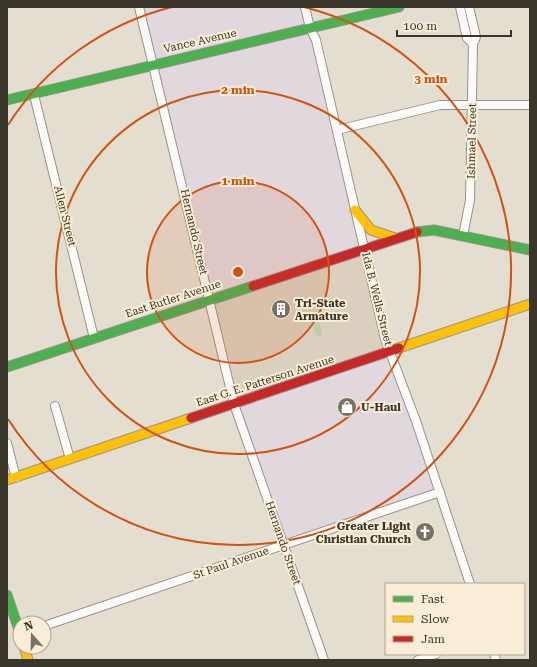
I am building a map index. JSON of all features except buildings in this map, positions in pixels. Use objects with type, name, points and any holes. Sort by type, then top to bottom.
[{"type":"street","name":"Hernando Street","points":[[139,7],[234,404],[324,660]]},
{"type":"street","name":"Ida B. Wells Street","points":[[305,7],[310,28],[316,40],[385,339],[440,492],[470,583]]},
{"type":"street","name":"Vance Avenue","points":[[7,100],[152,64],[399,7]]},
{"type":"street","name":"Ishmael Street","points":[[460,7],[467,38],[473,44]]},
{"type":"street","name":"Ishmael Street","points":[[463,236],[470,200],[473,44],[476,37],[470,7]]},
{"type":"street","name":"Allen Street","points":[[34,94],[94,338]]},
{"type":"street","points":[[337,130],[440,105],[530,105]]},
{"type":"street","points":[[355,210],[374,233],[396,238]]},
{"type":"street","name":"East Butler Avenue","points":[[7,367],[414,232],[434,230],[530,250]]},
{"type":"street","name":"East G. E. Patterson Avenue","points":[[11,479],[530,304]]},
{"type":"street","points":[[54,406],[70,459]]},
{"type":"street","points":[[7,443],[11,479]]},
{"type":"street","name":"St Paul Avenue","points":[[52,623],[440,492]]},
{"type":"street","points":[[7,595],[14,615]]},
{"type":"street","points":[[418,660],[433,655]]},
{"type":"shaded area","points":[[143,7],[303,7],[308,27],[155,61]]},
{"type":"shaded area","points":[[309,32],[360,247],[212,295],[171,119],[157,68]]},
{"type":"shaded area","points":[[362,254],[386,349],[238,399],[214,302]]},
{"type":"shaded area","points":[[388,357],[436,489],[285,542],[240,407]]},
{"type":"green space","points":[[319,322],[323,335],[317,337],[312,324]]},
{"type":"traffic: fast","points":[[7,100],[399,7]]},
{"type":"traffic: fast","points":[[417,232],[434,230],[530,250]]},
{"type":"traffic: fast","points":[[7,367],[253,286]]},
{"type":"traffic: fast","points":[[7,595],[14,615]]},
{"type":"traffic: slow","points":[[355,210],[371,230],[395,238]]},
{"type":"traffic: slow","points":[[399,348],[530,304]]},
{"type":"traffic: slow","points":[[7,480],[191,418]]},
{"type":"traffic: slow","points":[[26,655],[28,660]]},
{"type":"traffic: jam","points":[[253,286],[417,232]]},
{"type":"traffic: jam","points":[[191,418],[399,348]]},
{"type":"place","name":"Tri-State Armature","points":[[281,309]]},
{"type":"place","name":"U-Haul","points":[[347,407]]},
{"type":"place","name":"Greater Light Christian Church","points":[[425,532]]}]
